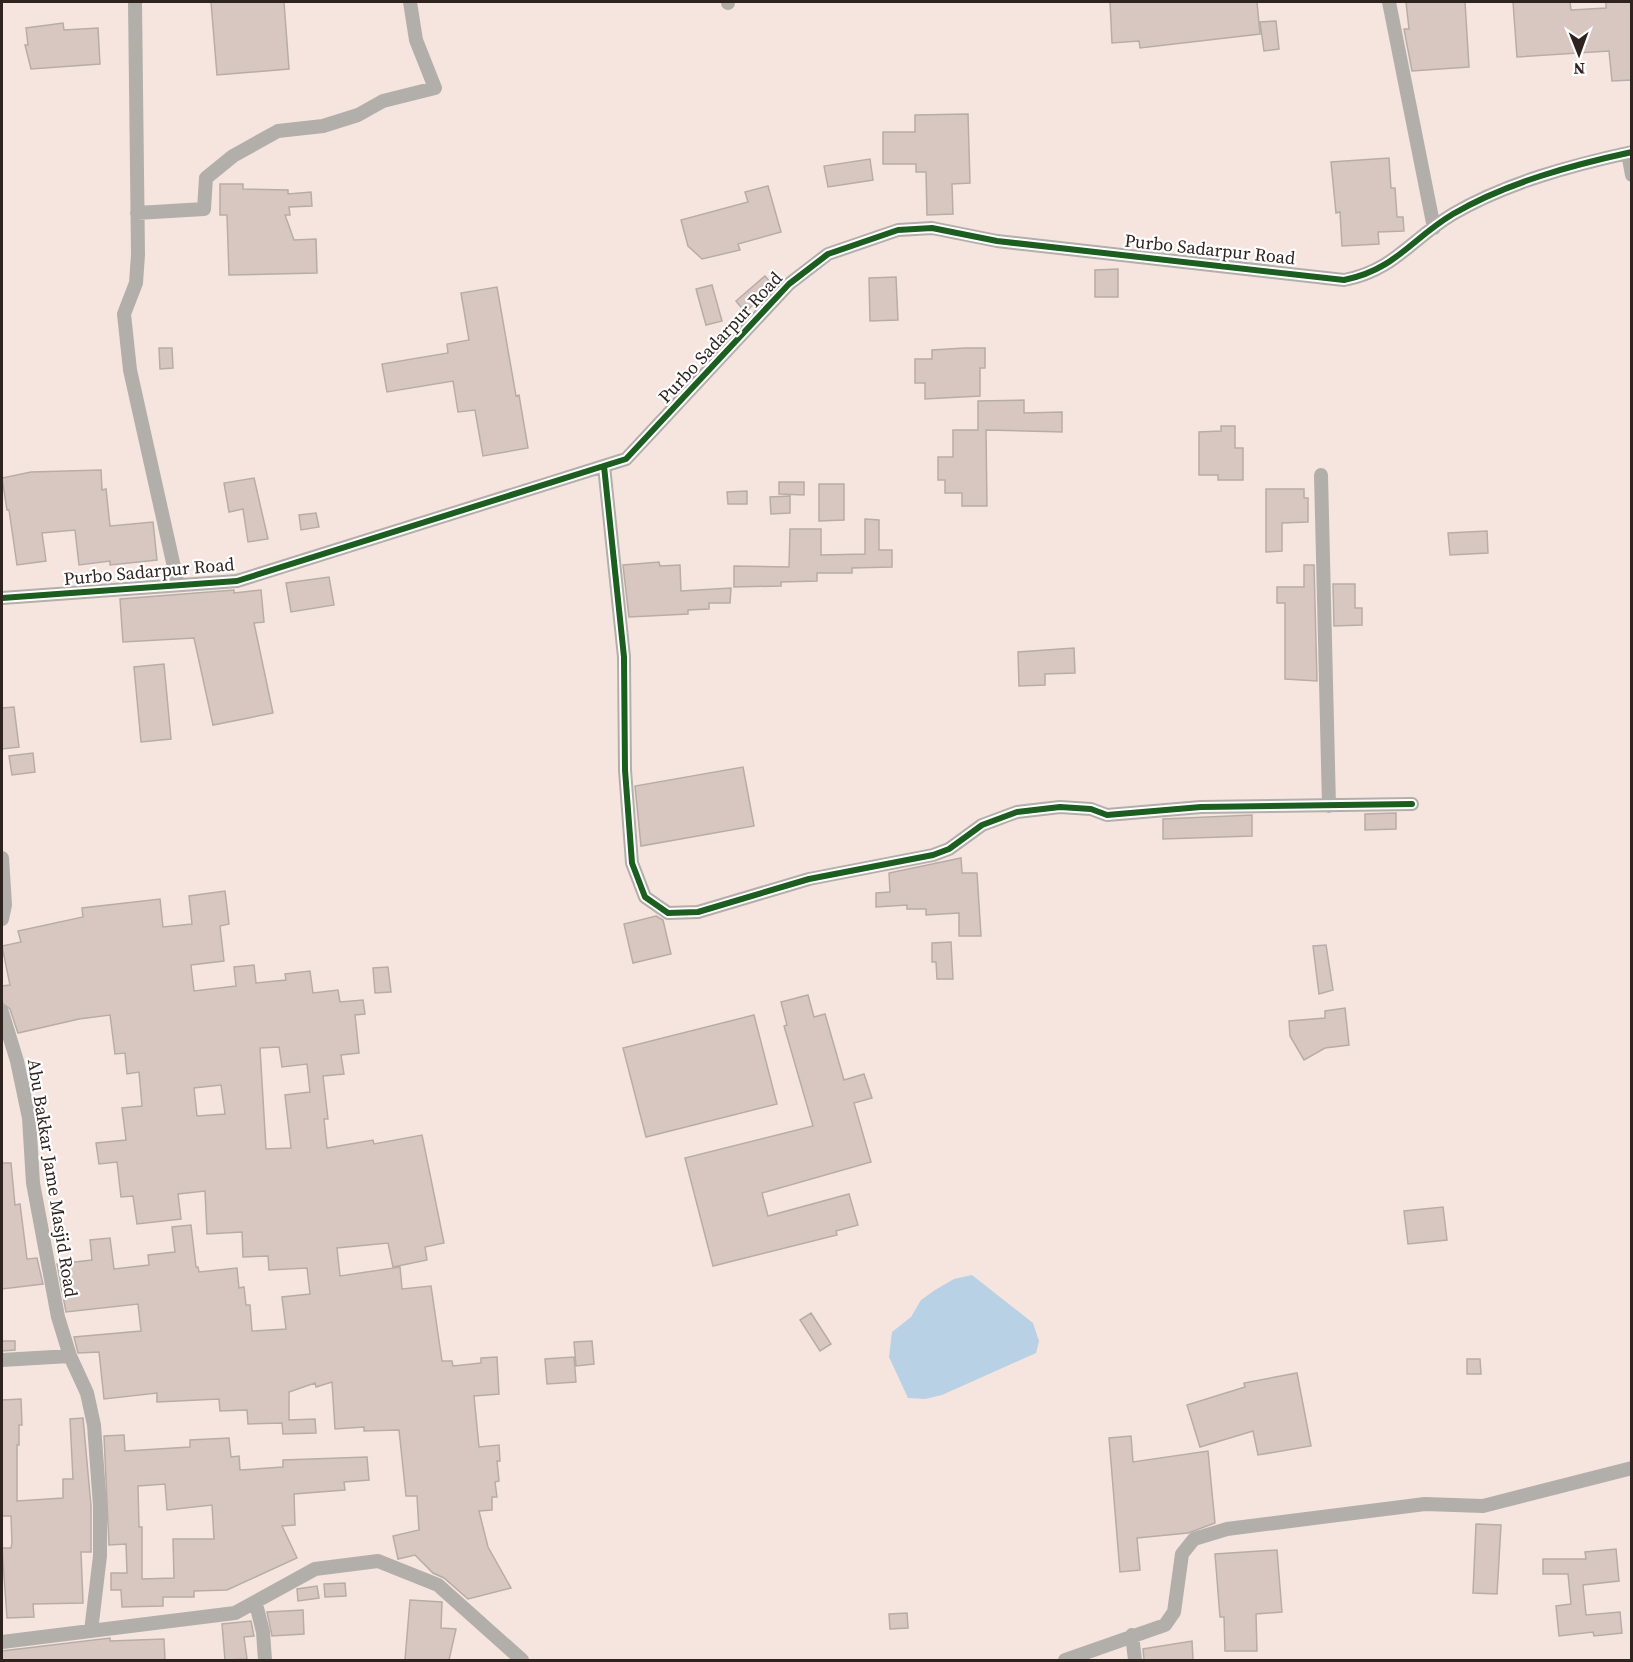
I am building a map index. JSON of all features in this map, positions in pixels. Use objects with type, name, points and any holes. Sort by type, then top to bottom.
[{"type":"street","points":[[135,2],[136,283],[124,314],[130,370],[178,585]]},
{"type":"street","points":[[137,213],[204,208],[206,178],[233,156],[278,131],[323,126],[358,115],[382,101],[435,88],[416,40],[410,2]]},
{"type":"street","points":[[1389,2],[1434,228]]},
{"type":"street","points":[[1630,153],[1632,175]]},
{"type":"street","name":"Purbo Sadarpur Road","points":[[2,598],[237,581],[626,459],[789,284],[828,254],[898,230],[932,228],[997,241],[1344,280],[1368,275],[1390,263],[1402,251],[1453,214],[1515,185],[1630,153]]},
{"type":"street","points":[[604,466],[624,657],[625,770],[632,863],[645,897],[668,913],[698,912],[809,879],[933,855],[949,849],[982,825],[1017,812],[1060,807],[1091,809],[1107,815],[1201,807],[1412,804]]},
{"type":"street","points":[[1321,475],[1329,806]]},
{"type":"street","points":[[2,858],[5,905],[2,919]]},
{"type":"street","name":"Abu Bakkar Jame Masjid Road","points":[[2,1012],[17,1061],[29,1118],[33,1183],[46,1261],[70,1356],[87,1393],[94,1425],[100,1556],[91,1631]]},
{"type":"street","points":[[2,1360],[70,1356]]},
{"type":"street","points":[[1065,1660],[1165,1625],[1174,1612],[1182,1554],[1194,1539],[1227,1529],[1425,1504],[1483,1506],[1632,1468]]},
{"type":"street","points":[[2,1642],[235,1613],[256,1604],[315,1569],[378,1561],[438,1585],[522,1660]]},
{"type":"street","points":[[256,1604],[263,1632],[265,1660]]},
{"type":"street","points":[[1132,1635],[1135,1660]]},
{"type":"water","points":[[972,1275],[1033,1323],[1039,1341],[1036,1353],[942,1395],[925,1399],[908,1398],[889,1357],[892,1332],[911,1317],[921,1300],[935,1290],[954,1279]]},
{"type":"building","points":[[211,2],[284,2],[289,69],[217,75]]},
{"type":"building","points":[[1110,2],[1257,2],[1260,34],[1140,48],[1139,41],[1112,43]]},
{"type":"building","points":[[1406,2],[1465,2],[1469,67],[1412,71],[1404,29],[1409,29]]},
{"type":"building","points":[[1513,2],[1570,2],[1571,10],[1606,8],[1606,2],[1632,2],[1632,80],[1612,81],[1609,51],[1517,57]]},
{"type":"building","points":[[1276,21],[1279,49],[1264,51],[1260,22]]},
{"type":"building","points":[[63,23],[64,30],[98,28],[100,64],[31,69],[25,45],[28,45],[26,28]]},
{"type":"building","points":[[968,114],[970,183],[952,184],[953,214],[927,215],[926,172],[916,172],[916,164],[883,164],[883,132],[915,132],[915,115]]},
{"type":"building","points":[[1389,158],[1391,188],[1395,188],[1397,217],[1403,217],[1404,231],[1378,232],[1379,244],[1342,246],[1340,212],[1336,213],[1331,162]]},
{"type":"building","points":[[870,159],[873,180],[828,187],[824,166]]},
{"type":"building","points":[[220,184],[243,184],[243,189],[288,190],[288,194],[311,192],[312,206],[289,207],[290,215],[285,215],[294,240],[316,239],[317,273],[229,275],[227,215],[220,215]]},
{"type":"building","points":[[768,186],[781,232],[738,244],[740,250],[702,259],[688,246],[681,220],[748,202],[745,192]]},
{"type":"building","points":[[1118,269],[1118,297],[1095,297],[1095,270]]},
{"type":"building","points":[[765,276],[774,287],[745,312],[736,301]]},
{"type":"building","points":[[896,277],[898,320],[870,321],[869,278]]},
{"type":"building","points":[[712,285],[722,321],[706,325],[696,289]]},
{"type":"building","points":[[497,287],[516,396],[519,395],[528,448],[483,456],[475,410],[458,412],[453,381],[387,392],[382,364],[448,353],[447,344],[469,340],[461,293]]},
{"type":"building","points":[[159,348],[172,348],[173,368],[160,369]]},
{"type":"building","points":[[985,348],[985,368],[980,368],[980,396],[925,399],[925,383],[915,383],[915,359],[932,359],[932,350]]},
{"type":"building","points":[[1024,400],[1024,413],[1062,412],[1062,432],[986,430],[987,506],[962,506],[962,493],[945,493],[945,480],[938,480],[938,457],[953,457],[953,430],[978,430],[978,401]]},
{"type":"building","points":[[1221,426],[1235,426],[1235,448],[1243,448],[1243,480],[1218,480],[1218,475],[1199,475],[1199,432],[1221,431]]},
{"type":"building","points":[[101,470],[102,490],[106,489],[110,526],[153,522],[157,560],[110,565],[110,561],[79,565],[75,530],[42,533],[46,561],[17,565],[2,478],[31,472]]},
{"type":"building","points":[[254,478],[268,539],[248,542],[243,509],[229,512],[224,483]]},
{"type":"building","points":[[779,482],[804,482],[804,495],[779,494]]},
{"type":"building","points":[[819,484],[844,484],[844,520],[819,521]]},
{"type":"building","points":[[1266,489],[1304,489],[1304,498],[1308,498],[1308,522],[1282,523],[1282,551],[1266,552]]},
{"type":"building","points":[[747,491],[747,504],[728,504],[727,492]]},
{"type":"building","points":[[790,496],[790,513],[771,514],[770,497]]},
{"type":"building","points":[[316,513],[319,527],[301,530],[299,515]]},
{"type":"building","points":[[865,519],[879,520],[879,550],[892,550],[892,567],[852,568],[852,573],[817,573],[817,581],[781,582],[781,586],[734,587],[734,566],[789,567],[790,529],[821,529],[821,555],[865,554]]},
{"type":"building","points":[[1487,531],[1488,553],[1450,555],[1448,533]]},
{"type":"building","points":[[659,562],[660,566],[680,565],[681,591],[731,588],[730,603],[709,603],[709,609],[688,610],[688,614],[629,617],[623,565]]},
{"type":"building","points":[[1304,565],[1314,565],[1317,681],[1285,679],[1285,603],[1277,603],[1277,587],[1304,587]]},
{"type":"building","points":[[329,577],[334,605],[291,612],[286,583]]},
{"type":"building","points":[[1333,584],[1355,584],[1355,608],[1362,608],[1362,625],[1334,626]]},
{"type":"building","points":[[234,590],[234,593],[261,590],[264,622],[254,623],[273,713],[213,725],[194,638],[123,642],[120,599]]},
{"type":"building","points":[[1074,648],[1075,673],[1045,674],[1045,685],[1019,686],[1018,652]]},
{"type":"building","points":[[164,664],[171,739],[141,742],[134,667]]},
{"type":"building","points":[[14,707],[19,747],[2,749],[2,708]]},
{"type":"building","points":[[33,753],[35,772],[12,775],[9,756]]},
{"type":"building","points":[[743,767],[754,826],[641,846],[635,786]]},
{"type":"building","points":[[1396,813],[1396,829],[1365,830],[1365,814]]},
{"type":"building","points":[[1252,815],[1252,836],[1163,839],[1163,819]]},
{"type":"building","points":[[961,858],[962,873],[977,873],[981,936],[959,936],[959,913],[926,915],[926,909],[907,909],[907,905],[876,907],[876,893],[890,892],[889,873]]},
{"type":"building","points":[[225,891],[229,924],[220,926],[224,961],[191,965],[194,991],[236,986],[234,967],[254,965],[256,983],[286,980],[285,974],[310,971],[313,993],[338,990],[340,1002],[363,1000],[365,1014],[355,1015],[359,1053],[341,1055],[344,1074],[323,1076],[328,1119],[324,1119],[327,1148],[373,1140],[374,1144],[422,1135],[444,1243],[425,1247],[427,1260],[393,1267],[388,1243],[337,1248],[340,1276],[400,1267],[402,1289],[431,1286],[442,1361],[452,1361],[453,1366],[481,1363],[481,1358],[497,1357],[499,1394],[474,1396],[479,1447],[499,1445],[500,1461],[497,1461],[499,1481],[495,1482],[497,1497],[492,1497],[492,1510],[479,1511],[488,1547],[511,1588],[468,1599],[444,1578],[433,1573],[415,1555],[398,1559],[393,1536],[419,1530],[417,1496],[406,1496],[399,1430],[364,1431],[364,1427],[335,1429],[332,1382],[316,1387],[315,1383],[289,1392],[289,1420],[315,1419],[316,1433],[283,1434],[282,1423],[248,1424],[247,1410],[220,1411],[219,1399],[157,1402],[157,1393],[104,1399],[99,1352],[78,1353],[74,1337],[141,1331],[138,1304],[66,1312],[57,1264],[92,1260],[90,1240],[110,1238],[114,1269],[149,1265],[148,1255],[175,1252],[172,1227],[191,1225],[196,1267],[199,1272],[237,1268],[239,1288],[244,1287],[246,1305],[250,1305],[252,1331],[286,1329],[282,1297],[310,1294],[307,1268],[269,1270],[268,1256],[243,1257],[242,1232],[207,1234],[205,1191],[178,1194],[181,1219],[137,1224],[133,1196],[121,1197],[117,1162],[99,1164],[96,1143],[126,1140],[122,1108],[142,1106],[139,1072],[127,1074],[125,1053],[115,1054],[110,1015],[79,1019],[18,1033],[10,1009],[2,1003],[2,986],[10,985],[2,946],[21,942],[18,931],[83,917],[82,908],[160,899],[163,927],[192,924],[189,896]],"holes":[[[279,1047],[282,1067],[307,1064],[310,1092],[285,1095],[291,1148],[266,1149],[260,1048]],[[221,1085],[225,1114],[197,1116],[194,1088]]]},
{"type":"building","points":[[656,916],[663,920],[671,954],[633,963],[624,924]]},
{"type":"building","points":[[951,942],[953,979],[937,979],[936,962],[932,962],[932,943]]},
{"type":"building","points":[[1326,945],[1333,990],[1319,994],[1313,946]]},
{"type":"building","points":[[388,967],[391,992],[375,993],[373,968]]},
{"type":"building","points":[[808,995],[814,1017],[825,1014],[844,1080],[864,1074],[872,1098],[854,1103],[871,1162],[762,1193],[768,1216],[849,1194],[858,1225],[836,1231],[837,1235],[713,1266],[685,1158],[813,1126],[784,1026],[787,1025],[781,1002]]},
{"type":"building","points":[[1345,1008],[1349,1045],[1325,1048],[1304,1060],[1290,1036],[1289,1021],[1325,1018],[1325,1011]]},
{"type":"building","points":[[754,1015],[777,1104],[646,1137],[623,1048]]},
{"type":"building","points":[[2,1163],[11,1163],[15,1205],[20,1204],[27,1259],[37,1258],[43,1284],[2,1289]]},
{"type":"building","points":[[1443,1207],[1447,1240],[1408,1244],[1404,1211]]},
{"type":"building","points":[[811,1313],[831,1344],[820,1351],[800,1320]]},
{"type":"building","points":[[2,1341],[15,1341],[15,1350],[2,1351]]},
{"type":"building","points":[[592,1341],[594,1364],[576,1366],[574,1342]]},
{"type":"building","points":[[574,1357],[576,1382],[547,1384],[545,1359]]},
{"type":"building","points":[[1467,1359],[1480,1359],[1481,1374],[1467,1374]]},
{"type":"building","points":[[1297,1373],[1311,1446],[1258,1455],[1253,1431],[1200,1447],[1187,1405],[1245,1387],[1244,1383]]},
{"type":"building","points":[[21,1399],[22,1425],[19,1425],[19,1445],[17,1445],[17,1501],[63,1498],[63,1479],[73,1479],[70,1419],[83,1418],[91,1506],[91,1552],[81,1552],[83,1603],[33,1604],[34,1617],[7,1618],[2,1548],[11,1548],[12,1543],[11,1516],[2,1516],[2,1400]]},
{"type":"building","points":[[124,1435],[125,1451],[190,1447],[190,1440],[229,1438],[231,1457],[239,1456],[240,1470],[283,1467],[283,1460],[367,1457],[369,1480],[344,1482],[345,1490],[294,1494],[295,1525],[282,1526],[297,1558],[227,1590],[194,1591],[194,1597],[163,1597],[163,1606],[122,1607],[121,1590],[111,1590],[111,1573],[127,1573],[126,1544],[109,1545],[104,1436]],"holes":[[[165,1484],[167,1510],[212,1505],[214,1539],[173,1539],[174,1578],[142,1579],[142,1527],[139,1527],[138,1486]]]},
{"type":"building","points":[[1131,1436],[1133,1462],[1208,1451],[1215,1523],[1188,1533],[1137,1538],[1140,1570],[1120,1572],[1109,1438]]},
{"type":"building","points":[[1476,1524],[1501,1525],[1497,1594],[1473,1593]]},
{"type":"building","points":[[1616,1549],[1619,1581],[1583,1585],[1586,1615],[1620,1612],[1622,1633],[1594,1636],[1593,1632],[1559,1636],[1556,1606],[1571,1604],[1568,1574],[1543,1574],[1543,1559],[1586,1559],[1585,1552]]},
{"type":"building","points":[[1277,1550],[1282,1612],[1256,1614],[1257,1651],[1225,1651],[1224,1617],[1220,1617],[1215,1554]]},
{"type":"building","points":[[345,1583],[346,1596],[325,1597],[324,1584]]},
{"type":"building","points":[[317,1586],[319,1598],[298,1601],[297,1589]]},
{"type":"building","points":[[410,1600],[442,1602],[441,1628],[456,1629],[449,1660],[405,1660]]},
{"type":"building","points":[[303,1610],[304,1634],[272,1636],[267,1612]]},
{"type":"building","points":[[907,1613],[908,1628],[890,1629],[889,1614]]},
{"type":"building","points":[[251,1621],[254,1636],[244,1637],[247,1659],[225,1660],[222,1624]]},
{"type":"building","points":[[110,1638],[110,1641],[164,1639],[165,1660],[2,1660],[2,1651]]},
{"type":"building","points":[[1192,1641],[1193,1660],[1144,1660],[1143,1649]]},
{"type":"cycle path","points":[[2,598],[237,581],[626,459],[789,284],[828,254],[898,230],[932,228],[997,241],[1344,280],[1377,269],[1453,214],[1495,193],[1563,169],[1632,152]]},
{"type":"cycle path","points":[[604,466],[624,657],[625,770],[632,863],[645,897],[668,913],[698,912],[809,879],[933,855],[949,849],[982,825],[1017,812],[1060,807],[1091,809],[1107,815],[1201,807],[1412,804]]}]
